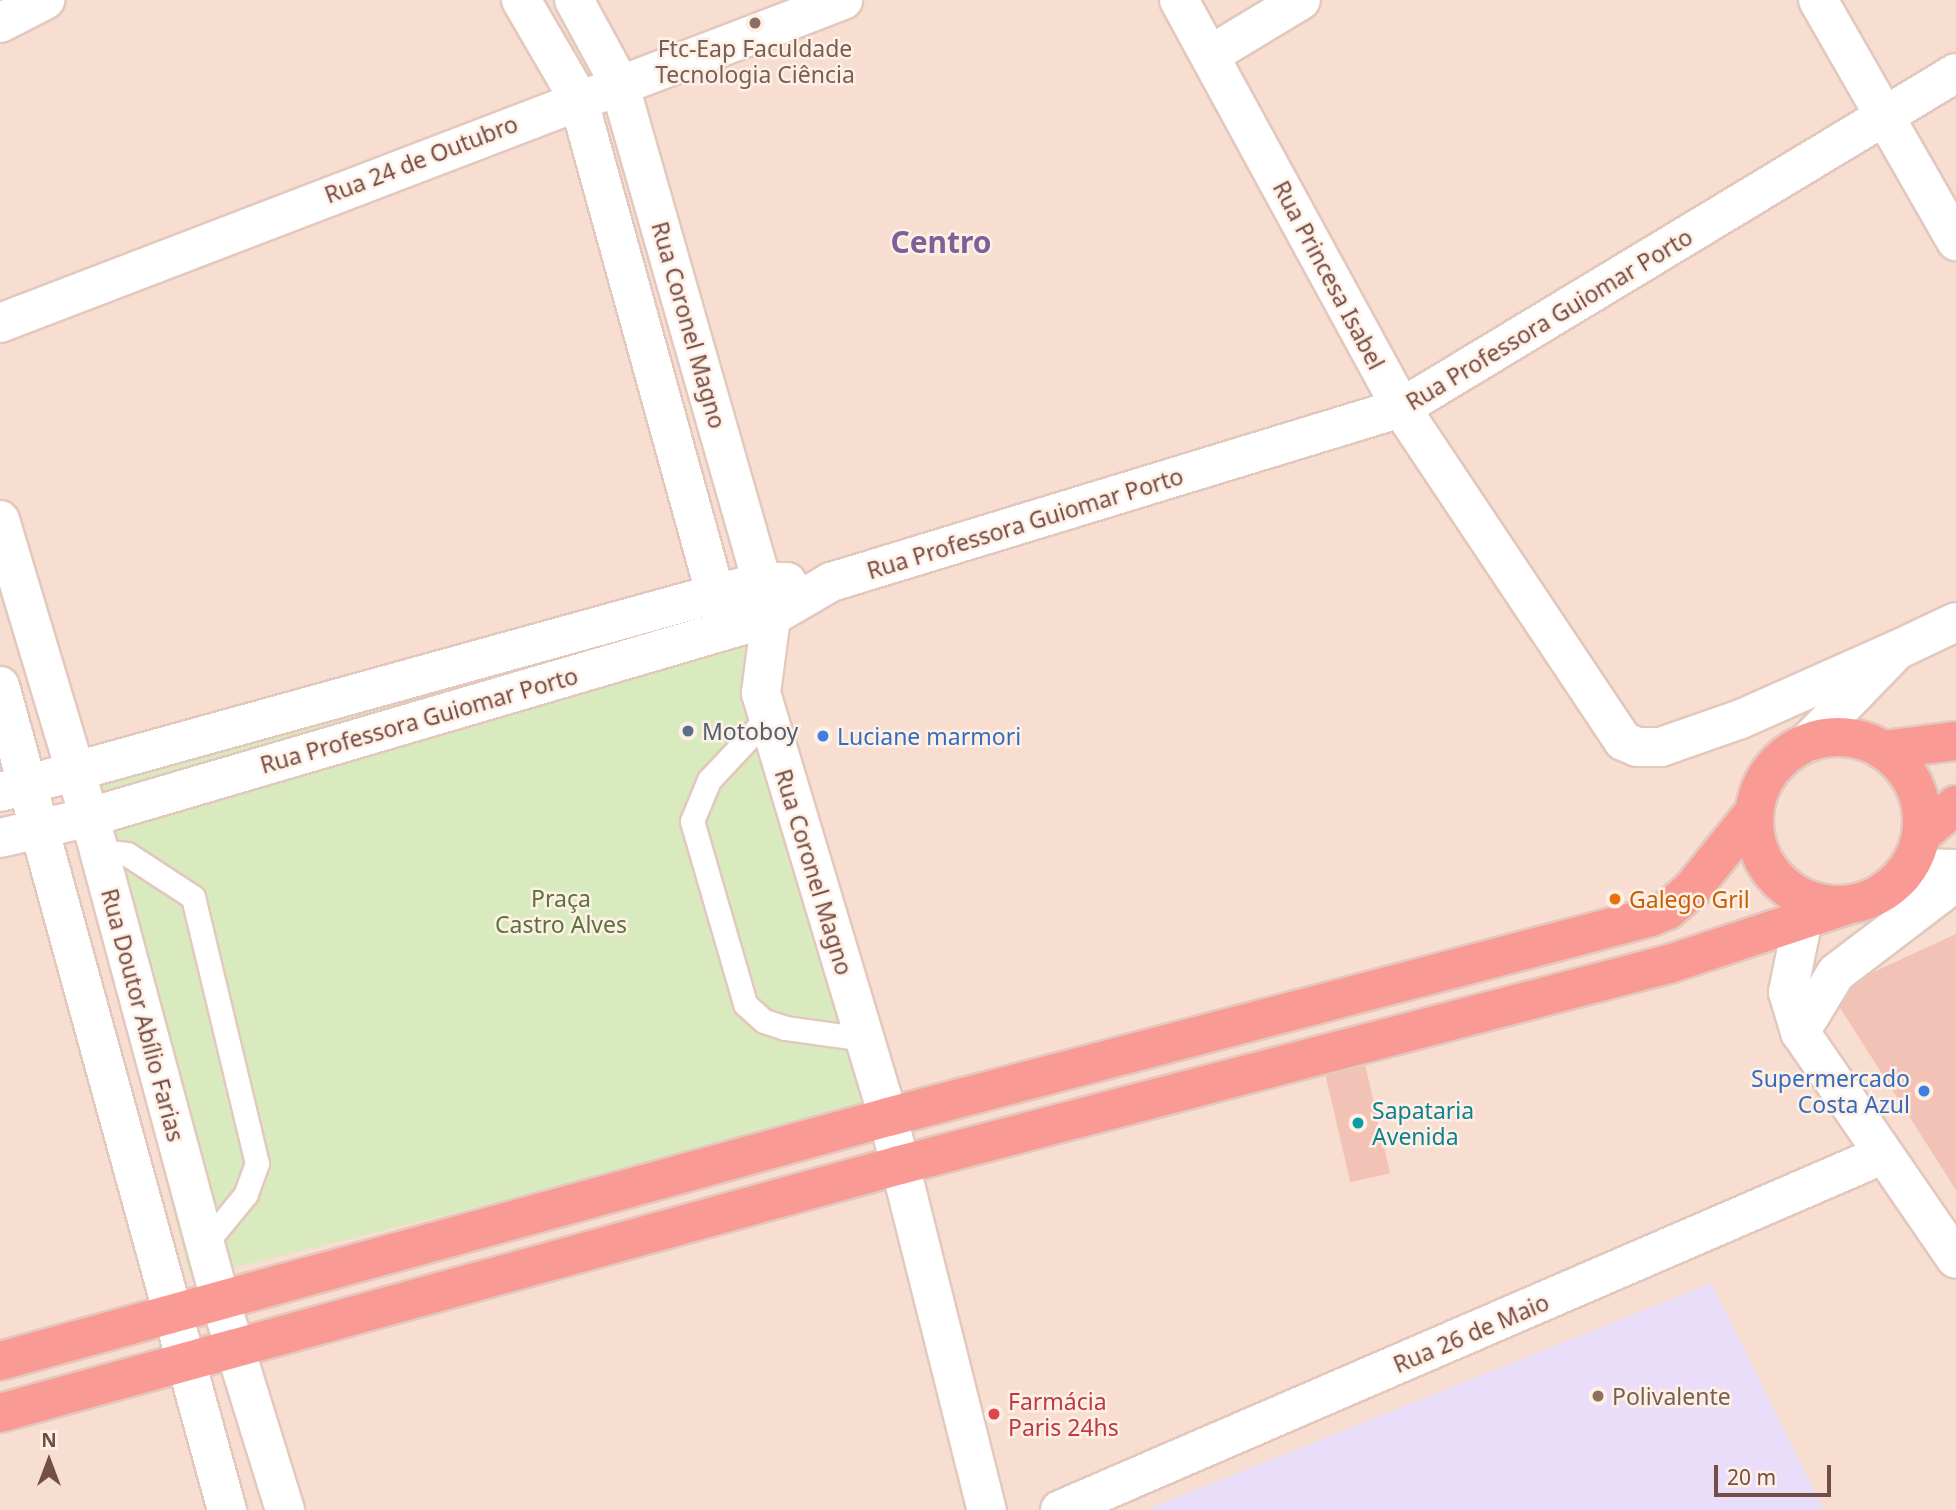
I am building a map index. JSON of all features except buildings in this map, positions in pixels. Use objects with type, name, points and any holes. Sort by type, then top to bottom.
[{"type":"highway","points":[[0,1361],[888,1117],[1651,917],[1687,894],[1754,812],[1771,770],[1807,743],[1833,738],[1859,740],[1884,750],[1903,767],[1917,790],[1916,851]]},
{"type":"highway","points":[[1884,750],[1956,741]]},
{"type":"highway","points":[[0,1413],[900,1165],[1670,964],[1882,893],[1956,805]]},
{"type":"highway","points":[[1754,812],[1763,860],[1777,880],[1810,900],[1847,905]]},
{"type":"street","points":[[0,23],[45,0]]},
{"type":"street","name":"Rua Coronel Magno","points":[[521,0],[578,98],[720,612]]},
{"type":"street","name":"Rua Coronel Magno","points":[[574,0],[619,83],[767,599],[761,693],[888,1117],[986,1510]]},
{"type":"street","name":"Rua 24 de Outubro","points":[[0,323],[578,98],[843,0]]},
{"type":"street","name":"Rua Princesa Isabel","points":[[1179,0],[1401,408],[1623,741],[1637,747],[1661,747],[1741,719],[1956,622]]},
{"type":"street","points":[[1210,55],[1301,0]]},
{"type":"street","points":[[1818,0],[1888,115],[1956,241]]},
{"type":"street","name":"Rua Professora Guiomar Porto","points":[[15,789],[831,582],[1401,408],[1956,73]]},
{"type":"street","name":"Rua Doutor Abílio Farias","points":[[0,520],[95,834],[220,1300],[285,1510]]},
{"type":"street","name":"Rua Professora Guiomar Porto","points":[[0,838],[40,828],[95,834],[720,612]]},
{"type":"street","points":[[1807,743],[1897,650]]},
{"type":"street","points":[[0,686],[15,789],[40,828],[227,1510]]},
{"type":"street","points":[[1916,851],[1956,869]]},
{"type":"street","points":[[1800,1032],[1836,973],[1956,882]]},
{"type":"street","points":[[1803,919],[1788,992],[1800,1032],[1882,1155],[1954,1250]]},
{"type":"street","name":"Rua 26 de Maio","points":[[1060,1510],[1882,1155]]},
{"type":"lane","points":[[768,717],[709,780],[692,821],[745,1004],[764,1021],[785,1028],[865,1039]]},
{"type":"lane","points":[[95,834],[193,897],[257,1163],[246,1194],[205,1244]]},
{"type":"shaded area","points":[[0,0],[1956,0],[1956,1510],[0,1510]]},
{"type":"shaded area","name":"Polivalente","points":[[1711,1283],[1824,1510],[1146,1510]]},
{"type":"green space","name":"Praça Castro Alves","points":[[757,597],[884,1105],[190,1278],[63,770]]},
{"type":"place","name":"Ftc-Eap Faculdade Tecnologia Ciência","points":[[755,23]]},
{"type":"place","name":"Motoboy","points":[[688,731]]},
{"type":"place","name":"Luciane marmori","points":[[823,736]]},
{"type":"place","name":"Galego Gril","points":[[1615,899]]},
{"type":"place","name":"Supermercado Costa Azul","points":[[1924,1091]]},
{"type":"place","name":"Sapataria Avenida","points":[[1358,1123]]},
{"type":"place","name":"Polivalente","points":[[1598,1396]]},
{"type":"place","name":"Farmácia Paris 24hs","points":[[994,1414]]},
{"type":"district","name":"Centro","points":[[941,242]]}]
